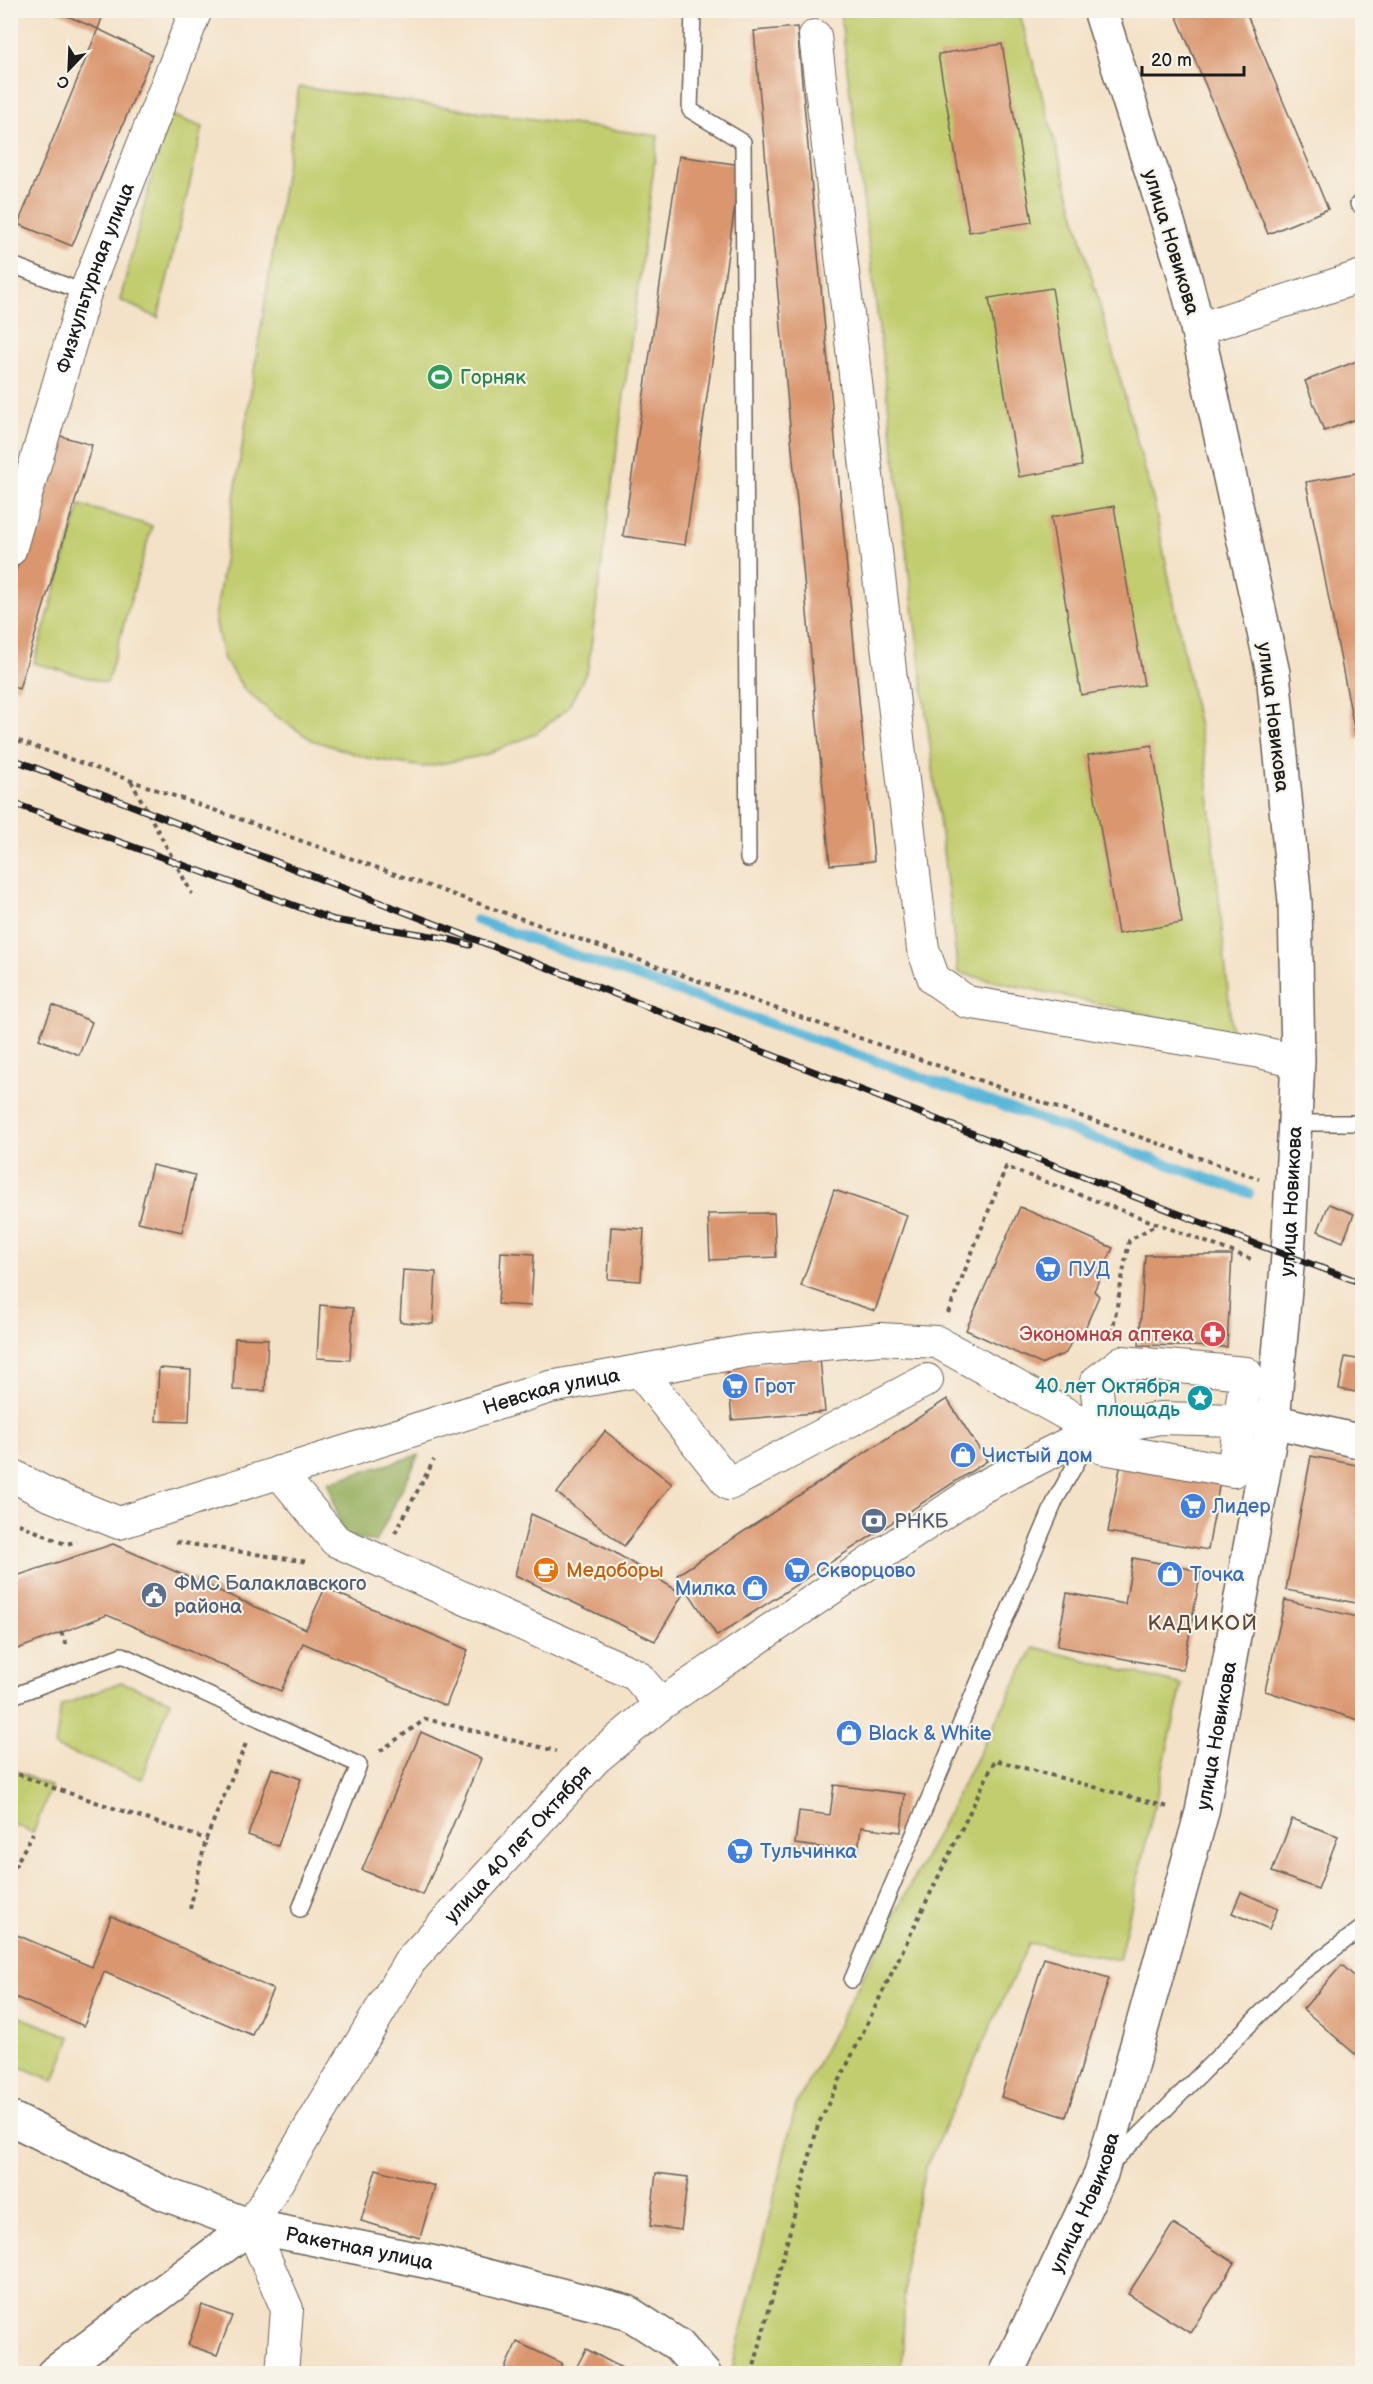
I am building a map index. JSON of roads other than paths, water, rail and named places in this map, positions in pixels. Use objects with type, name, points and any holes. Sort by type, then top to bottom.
[{"type":"main road","name":"улица Новикова","points":[[1006,2373],[1101,2174],[1202,1812],[1274,1421],[1288,1256],[1298,1060],[1295,902],[1272,673],[1198,329],[1181,263],[1100,10]]},
{"type":"main road","points":[[1274,1421],[1362,1442]]},
{"type":"main road","name":"Ракетная улица","points":[[10,2118],[165,2194],[251,2226],[435,2263],[627,2312],[678,2345],[704,2373]]},
{"type":"main road","name":"улица 40 лет Октября","points":[[53,2373],[251,2226]]},
{"type":"street","name":"Физкультурная улица","points":[[10,550],[85,293],[196,10]]},
{"type":"street","points":[[816,36],[922,949],[934,979],[967,1002],[1298,1060]]},
{"type":"street","points":[[1198,329],[1362,276]]},
{"type":"street","name":"Невская улица","points":[[10,1474],[47,1494],[119,1523],[550,1387],[747,1351],[880,1339],[937,1342],[1098,1430]]},
{"type":"street","points":[[1122,1362],[1246,1373],[1233,1471],[1103,1448],[1098,1430],[1096,1382],[1122,1362]]},
{"type":"street","points":[[640,1371],[729,1484],[927,1380]]},
{"type":"street","points":[[1098,1430],[1160,1418],[1274,1421]]},
{"type":"street","name":"улица 40 лет Октября","points":[[251,2226],[410,1961],[595,1759],[661,1704],[978,1490],[1098,1430]]},
{"type":"street","points":[[279,1472],[336,1541],[636,1675],[661,1704]]},
{"type":"street","points":[[251,2226],[287,2309],[282,2373]]},
{"type":"lane","points":[[693,10],[690,110],[743,142],[748,860]]},
{"type":"lane","points":[[10,264],[85,293]]},
{"type":"lane","points":[[1295,1123],[1362,1123]]},
{"type":"lane","points":[[852,1980],[1056,1499],[1098,1430]]},
{"type":"lane","points":[[10,1697],[123,1656],[359,1765],[300,1910]]},
{"type":"lane","points":[[1101,2174],[1299,1975],[1362,1928]]},
{"type":"waterway","points":[[476,920],[1249,1193]]},
{"type":"railway","points":[[10,758],[1256,1244],[1362,1283]]},
{"type":"railway","points":[[10,802],[334,920],[444,938],[470,945]]},
{"type":"place","name":"Горняк","points":[[440,377]]},
{"type":"place","name":"ПУД","points":[[1048,1269]]},
{"type":"place","name":"Экономная аптека","points":[[1213,1334]]},
{"type":"place","name":"Грот","points":[[735,1386]]},
{"type":"place","name":"40 лет Октября площадь","points":[[1200,1398]]},
{"type":"place","name":"Чистый дом","points":[[963,1455]]},
{"type":"place","name":"Лидер","points":[[1193,1506]]},
{"type":"place","name":"РНКБ","points":[[874,1521]]},
{"type":"place","name":"Медоборы","points":[[546,1570]]},
{"type":"place","name":"Скворцово","points":[[797,1570]]},
{"type":"place","name":"Точка","points":[[1170,1574]]},
{"type":"place","name":"Милка","points":[[755,1588]]},
{"type":"place","name":"ФМС Балаклавского района","points":[[154,1595]]},
{"type":"place","name":"Black & White","points":[[849,1733]]},
{"type":"place","name":"Тульчинка","points":[[740,1851]]},
{"type":"district","name":"КАДИКОЙ","points":[[1203,1623]]}]
